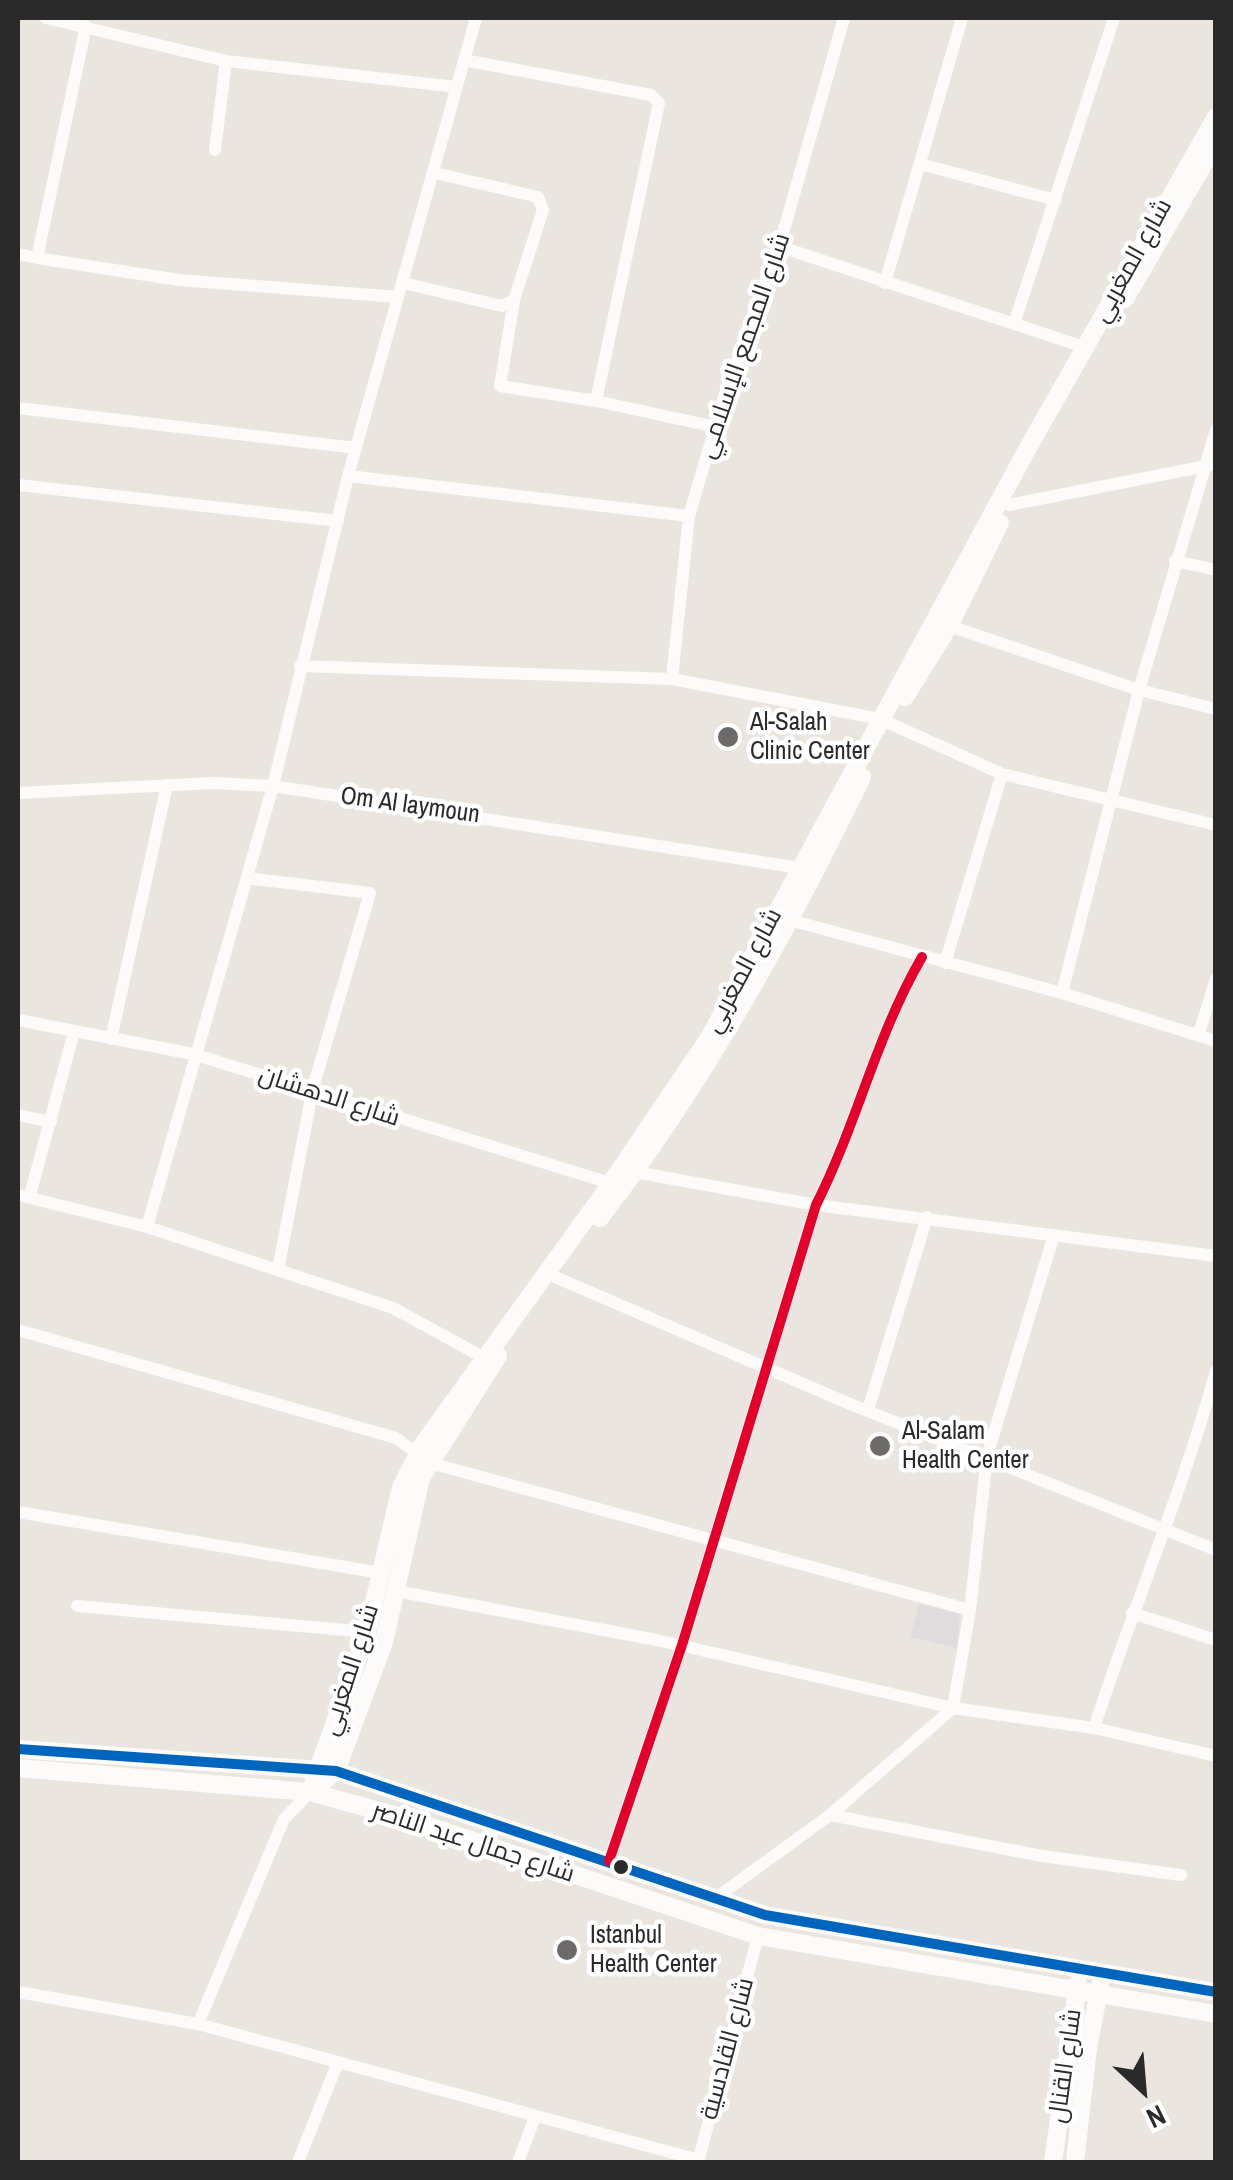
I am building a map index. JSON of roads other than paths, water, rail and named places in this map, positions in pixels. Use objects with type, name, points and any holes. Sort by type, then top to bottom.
[{"type":"main road","name":"شارع المغربي","points":[[310,1792],[327,1771],[384,1642],[424,1459],[483,1357],[610,1183],[709,1038],[884,722],[1084,347],[1216,117]]},
{"type":"main road","name":"شارع المغربي","points":[[327,1771],[367,1632],[401,1487],[636,1172],[721,1043],[792,921],[884,722],[949,626],[1009,504],[1216,142]]},
{"type":"main road","name":"شارع جمال عبد الناصر","points":[[18,1748],[327,1771],[766,1916],[1216,1992]]},
{"type":"main road","name":"شارع جمال عبد الناصر","points":[[18,1768],[310,1792],[408,1820],[758,1936],[1216,2014]]},
{"type":"main road","name":"شارع القنال","points":[[1053,2162],[1081,1969]]},
{"type":"main road","name":"شارع القنال","points":[[1075,2162],[1088,2048],[1102,1972]]},
{"type":"street","points":[[46,18],[86,26],[113,25],[226,61],[457,87]]},
{"type":"street","points":[[147,1227],[193,1054],[247,878],[348,476],[476,18]]},
{"type":"street","name":"شارع المجمع الإسلامي","points":[[672,679],[690,516],[716,426],[778,246],[844,18]]},
{"type":"street","points":[[885,283],[962,18]]},
{"type":"street","points":[[1015,320],[1114,18]]},
{"type":"street","points":[[37,258],[86,26]]},
{"type":"street","points":[[464,60],[651,95],[659,103],[596,401]]},
{"type":"street","points":[[214,150],[226,61]]},
{"type":"street","points":[[920,164],[1056,200]]},
{"type":"street","points":[[435,173],[538,196],[543,202],[514,300],[500,386],[716,426]]},
{"type":"street","points":[[778,246],[885,283],[1015,320],[1084,347]]},
{"type":"street","points":[[18,254],[179,280],[398,297]]},
{"type":"street","points":[[403,283],[502,306],[514,300]]},
{"type":"street","points":[[18,408],[356,448]]},
{"type":"street","points":[[1062,993],[1139,690],[1175,561],[1209,465],[1216,430]]},
{"type":"street","points":[[1009,504],[1209,465]]},
{"type":"street","points":[[348,476],[690,516]]},
{"type":"street","points":[[18,485],[338,520]]},
{"type":"street","points":[[1175,561],[1216,570]]},
{"type":"street","points":[[949,626],[1139,690],[1216,709]]},
{"type":"street","points":[[300,666],[672,679],[884,722],[1002,774],[1216,825]]},
{"type":"street","points":[[946,963],[1002,774]]},
{"type":"street","points":[[111,1039],[167,785]]},
{"type":"street","name":"Om Al laymoun","points":[[18,792],[167,785],[272,786],[800,868]]},
{"type":"street","points":[[247,878],[370,893],[313,1088],[278,1270]]},
{"type":"street","points":[[792,921],[1062,993],[1216,1041]]},
{"type":"street","points":[[609,1861],[682,1646],[816,1205],[839,1158],[896,1002],[922,957]]},
{"type":"street","points":[[1198,1036],[1216,979]]},
{"type":"street","name":"شارع الدهشان","points":[[18,1020],[193,1054],[313,1088],[382,1116],[610,1183]]},
{"type":"street","points":[[74,1032],[52,1122],[24,1195],[147,1227],[393,1308],[483,1357]]},
{"type":"street","points":[[18,1116],[52,1122]]},
{"type":"street","points":[[610,1183],[636,1172],[816,1205],[1216,1256]]},
{"type":"street","points":[[868,1410],[927,1217]]},
{"type":"street","points":[[713,1900],[830,1815],[952,1708],[970,1610],[987,1456],[1053,1238]]},
{"type":"street","points":[[555,1277],[736,1356],[769,1366],[868,1410],[1216,1550]]},
{"type":"street","points":[[18,1330],[396,1438],[424,1459],[568,1497],[711,1542],[970,1610]]},
{"type":"street","points":[[1094,1728],[1132,1613],[1166,1528],[1216,1371]]},
{"type":"street","points":[[18,1512],[382,1572]]},
{"type":"street","points":[[396,1591],[682,1646],[952,1708],[1094,1728],[1216,1756]]},
{"type":"street","points":[[78,1606],[367,1632]]},
{"type":"street","points":[[1132,1613],[1216,1640]]},
{"type":"street","points":[[198,2024],[284,1819],[310,1792]]},
{"type":"street","points":[[830,1815],[1042,1856],[1182,1875]]},
{"type":"street","name":"شارع القادسية","points":[[699,2161],[758,1936]]},
{"type":"street","points":[[18,1992],[198,2024],[699,2161]]},
{"type":"street","points":[[298,2162],[338,2062]]},
{"type":"street","points":[[518,2162],[535,2117]]},
{"type":"place","name":"Al-Salah Clinic Center","points":[[728,737]]},
{"type":"place","name":"Al-Salam Health Center","points":[[880,1446]]},
{"type":"place","name":"Istanbul Health Center","points":[[567,1950]]}]
